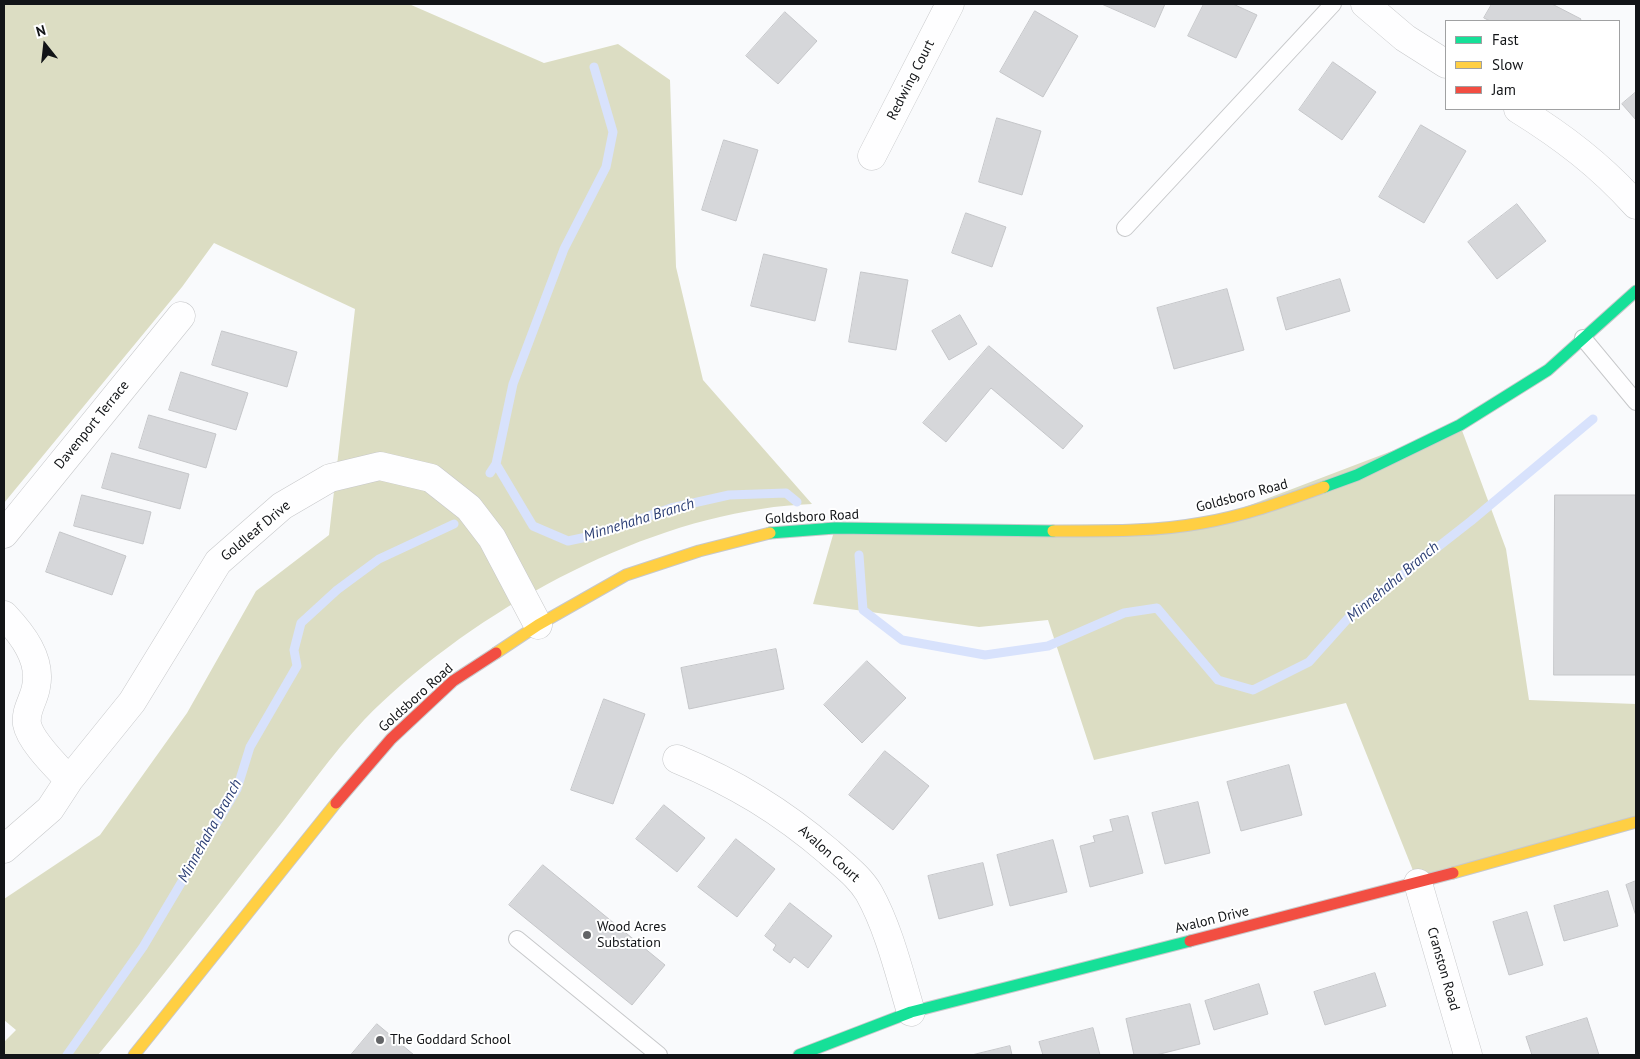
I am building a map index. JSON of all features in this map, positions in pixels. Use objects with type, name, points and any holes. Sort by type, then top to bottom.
[{"type":"main road","name":"Goldsboro Road","points":[[134,1055],[351,784],[391,739],[454,681],[538,625],[626,575],[699,550],[767,533],[835,528],[1018,532],[1139,530],[1203,523],[1249,511],[1357,476],[1460,425],[1548,370],[1636,291]]},
{"type":"main road","name":"Avalon Drive","points":[[799,1055],[815,1047],[911,1012],[1418,883],[1636,822]]},
{"type":"street","name":"Redwing Court","points":[[872,156],[950,4]]},
{"type":"street","points":[[1365,4],[1405,38],[1445,63]]},
{"type":"street","points":[[1520,110],[1564,138],[1619,186],[1636,205]]},
{"type":"street","name":"Davenport Terrace","points":[[4,534],[181,316]]},
{"type":"street","name":"Goldleaf Drive","points":[[4,849],[50,808],[69,780],[132,702],[218,562],[282,506],[330,478],[380,466],[431,478],[469,508],[492,538],[538,625]]},
{"type":"street","points":[[4,616],[18,629],[29,647],[36,665],[36,686],[28,708],[27,725],[36,742],[69,780]]},
{"type":"street","name":"Avalon Court","points":[[677,759],[720,777],[792,821],[858,877],[868,892],[883,923],[911,1012]]},
{"type":"street","name":"Cranston Road","points":[[1418,883],[1468,1055]]},
{"type":"lane","points":[[1125,228],[1333,4]]},
{"type":"lane","points":[[1583,338],[1636,402]]},
{"type":"lane","points":[[517,939],[659,1055]]},
{"type":"green space","points":[[4,4],[409,4],[544,63],[618,44],[670,80],[676,267],[703,380],[812,504],[767,508],[708,520],[653,537],[600,558],[547,584],[496,614],[448,647],[404,683],[352,733],[98,1055],[4,1055],[4,1042],[16,1030],[4,1020],[4,899],[100,835],[187,713],[256,591],[329,535],[355,309],[214,243],[182,287],[4,503]]},
{"type":"green space","points":[[1460,425],[1506,549],[1529,700],[1636,704],[1636,822],[1418,883],[1346,703],[1094,760],[1048,620],[979,627],[813,604],[835,528],[1203,523]]},
{"type":"building","points":[[1102,4],[1165,4],[1155,27]]},
{"type":"building","points":[[1204,4],[1233,4],[1257,15],[1236,58],[1188,36]]},
{"type":"building","points":[[1492,4],[1552,4],[1581,19],[1488,20],[1484,18]]},
{"type":"building","points":[[1035,11],[1078,36],[1043,97],[1000,72]]},
{"type":"building","points":[[785,12],[817,41],[778,84],[746,56]]},
{"type":"building","points":[[1333,62],[1376,92],[1342,140],[1299,110]]},
{"type":"building","points":[[1636,92],[1636,120],[1622,104]]},
{"type":"building","points":[[997,118],[1041,131],[1022,195],[979,182]]},
{"type":"building","points":[[1421,125],[1466,151],[1424,223],[1379,197]]},
{"type":"building","points":[[724,140],[758,150],[736,221],[702,210]]},
{"type":"building","points":[[1517,204],[1546,241],[1497,279],[1468,242]]},
{"type":"building","points":[[966,213],[1006,227],[992,267],[952,253]]},
{"type":"building","points":[[764,254],[827,269],[815,321],[751,306]]},
{"type":"building","points":[[861,272],[908,280],[896,350],[849,342]]},
{"type":"building","points":[[1340,279],[1350,311],[1286,330],[1277,298]]},
{"type":"building","points":[[1227,289],[1244,350],[1174,369],[1157,308]]},
{"type":"building","points":[[960,315],[977,344],[949,360],[932,331]]},
{"type":"building","points":[[222,331],[297,352],[287,387],[212,365]]},
{"type":"building","points":[[989,346],[1083,426],[1063,449],[991,388],[946,442],[923,423]]},
{"type":"building","points":[[181,372],[248,393],[236,430],[169,410]]},
{"type":"building","points":[[149,415],[216,434],[206,468],[139,448]]},
{"type":"building","points":[[112,453],[189,474],[180,509],[102,488]]},
{"type":"building","points":[[82,495],[151,512],[143,544],[74,526]]},
{"type":"building","points":[[1555,495],[1636,495],[1636,675],[1554,675]]},
{"type":"building","points":[[60,532],[126,556],[112,595],[46,572]]},
{"type":"building","points":[[776,649],[784,689],[689,709],[681,668]]},
{"type":"building","points":[[867,661],[906,698],[862,743],[824,705]]},
{"type":"building","points":[[604,699],[645,714],[613,804],[571,790]]},
{"type":"building","points":[[885,751],[929,786],[893,830],[849,795]]},
{"type":"building","points":[[1289,765],[1302,815],[1241,831],[1227,782]]},
{"type":"building","points":[[1198,802],[1210,853],[1165,864],[1152,813]]},
{"type":"building","points":[[664,805],[705,838],[677,872],[636,839]]},
{"type":"building","points":[[1128,816],[1143,873],[1090,887],[1080,846],[1095,842],[1093,836],[1113,831],[1110,820]]},
{"type":"building","points":[[736,839],[775,869],[737,917],[698,887]]},
{"type":"building","points":[[1053,840],[1067,892],[1010,906],[997,855]]},
{"type":"building","points":[[983,863],[993,905],[939,919],[928,876]]},
{"type":"building","name":"Wood Acres Substation","points":[[543,865],[665,965],[632,1005],[509,905]]},
{"type":"building","points":[[1636,881],[1636,916],[1626,885]]},
{"type":"building","points":[[1608,891],[1618,926],[1564,941],[1554,906]]},
{"type":"building","points":[[790,903],[832,936],[808,968],[794,957],[790,963],[773,950],[776,945],[765,936]]},
{"type":"building","points":[[1527,912],[1543,965],[1509,975],[1493,922]]},
{"type":"building","points":[[1375,973],[1386,1006],[1325,1025],[1314,992]]},
{"type":"building","points":[[1259,984],[1268,1014],[1214,1030],[1205,1001]]},
{"type":"building","points":[[1190,1004],[1200,1044],[1156,1055],[1134,1055],[1126,1019]]},
{"type":"building","points":[[1587,1018],[1599,1055],[1532,1055],[1526,1037]]},
{"type":"building","name":"The Goddard School","points":[[377,1024],[414,1055],[351,1055]]},
{"type":"building","points":[[1093,1028],[1100,1055],[1043,1055],[1039,1042]]},
{"type":"building","points":[[1010,1046],[1012,1055],[972,1055]]},
{"type":"waterway","points":[[496,464],[513,384],[564,249],[606,167],[613,132],[594,67]]},
{"type":"waterway","name":"Minnehaha Branch","points":[[859,555],[863,610],[902,640],[985,655],[1048,646],[1124,613],[1157,608],[1218,680],[1253,690],[1309,662],[1351,615],[1471,521],[1593,419]]},
{"type":"waterway","name":"Minnehaha Branch","points":[[490,473],[496,464],[533,526],[568,541],[596,535],[671,508],[729,495],[786,493],[797,502]]},
{"type":"waterway","name":"Minnehaha Branch","points":[[67,1055],[143,947],[237,789],[250,747],[297,666],[294,650],[301,623],[337,590],[379,559],[454,524]]},
{"type":"traffic: fast","points":[[1324,487],[1357,475],[1460,425],[1548,370],[1636,291]]},
{"type":"traffic: fast","points":[[770,533],[835,528],[1053,531]]},
{"type":"traffic: fast","points":[[799,1055],[911,1012],[1190,941]]},
{"type":"traffic: slow","points":[[1053,531],[1109,531],[1184,526],[1249,512],[1324,487]]},
{"type":"traffic: slow","points":[[496,653],[538,625],[626,575],[699,551],[770,533]]},
{"type":"traffic: slow","points":[[134,1055],[336,803]]},
{"type":"traffic: slow","points":[[1453,873],[1636,822]]},
{"type":"traffic: jam","points":[[336,803],[391,739],[453,681],[496,653]]},
{"type":"traffic: jam","points":[[1190,941],[1453,873]]},
{"type":"place","name":"Wood Acres Substation","points":[[587,935]]},
{"type":"place","name":"The Goddard School","points":[[380,1040]]}]
